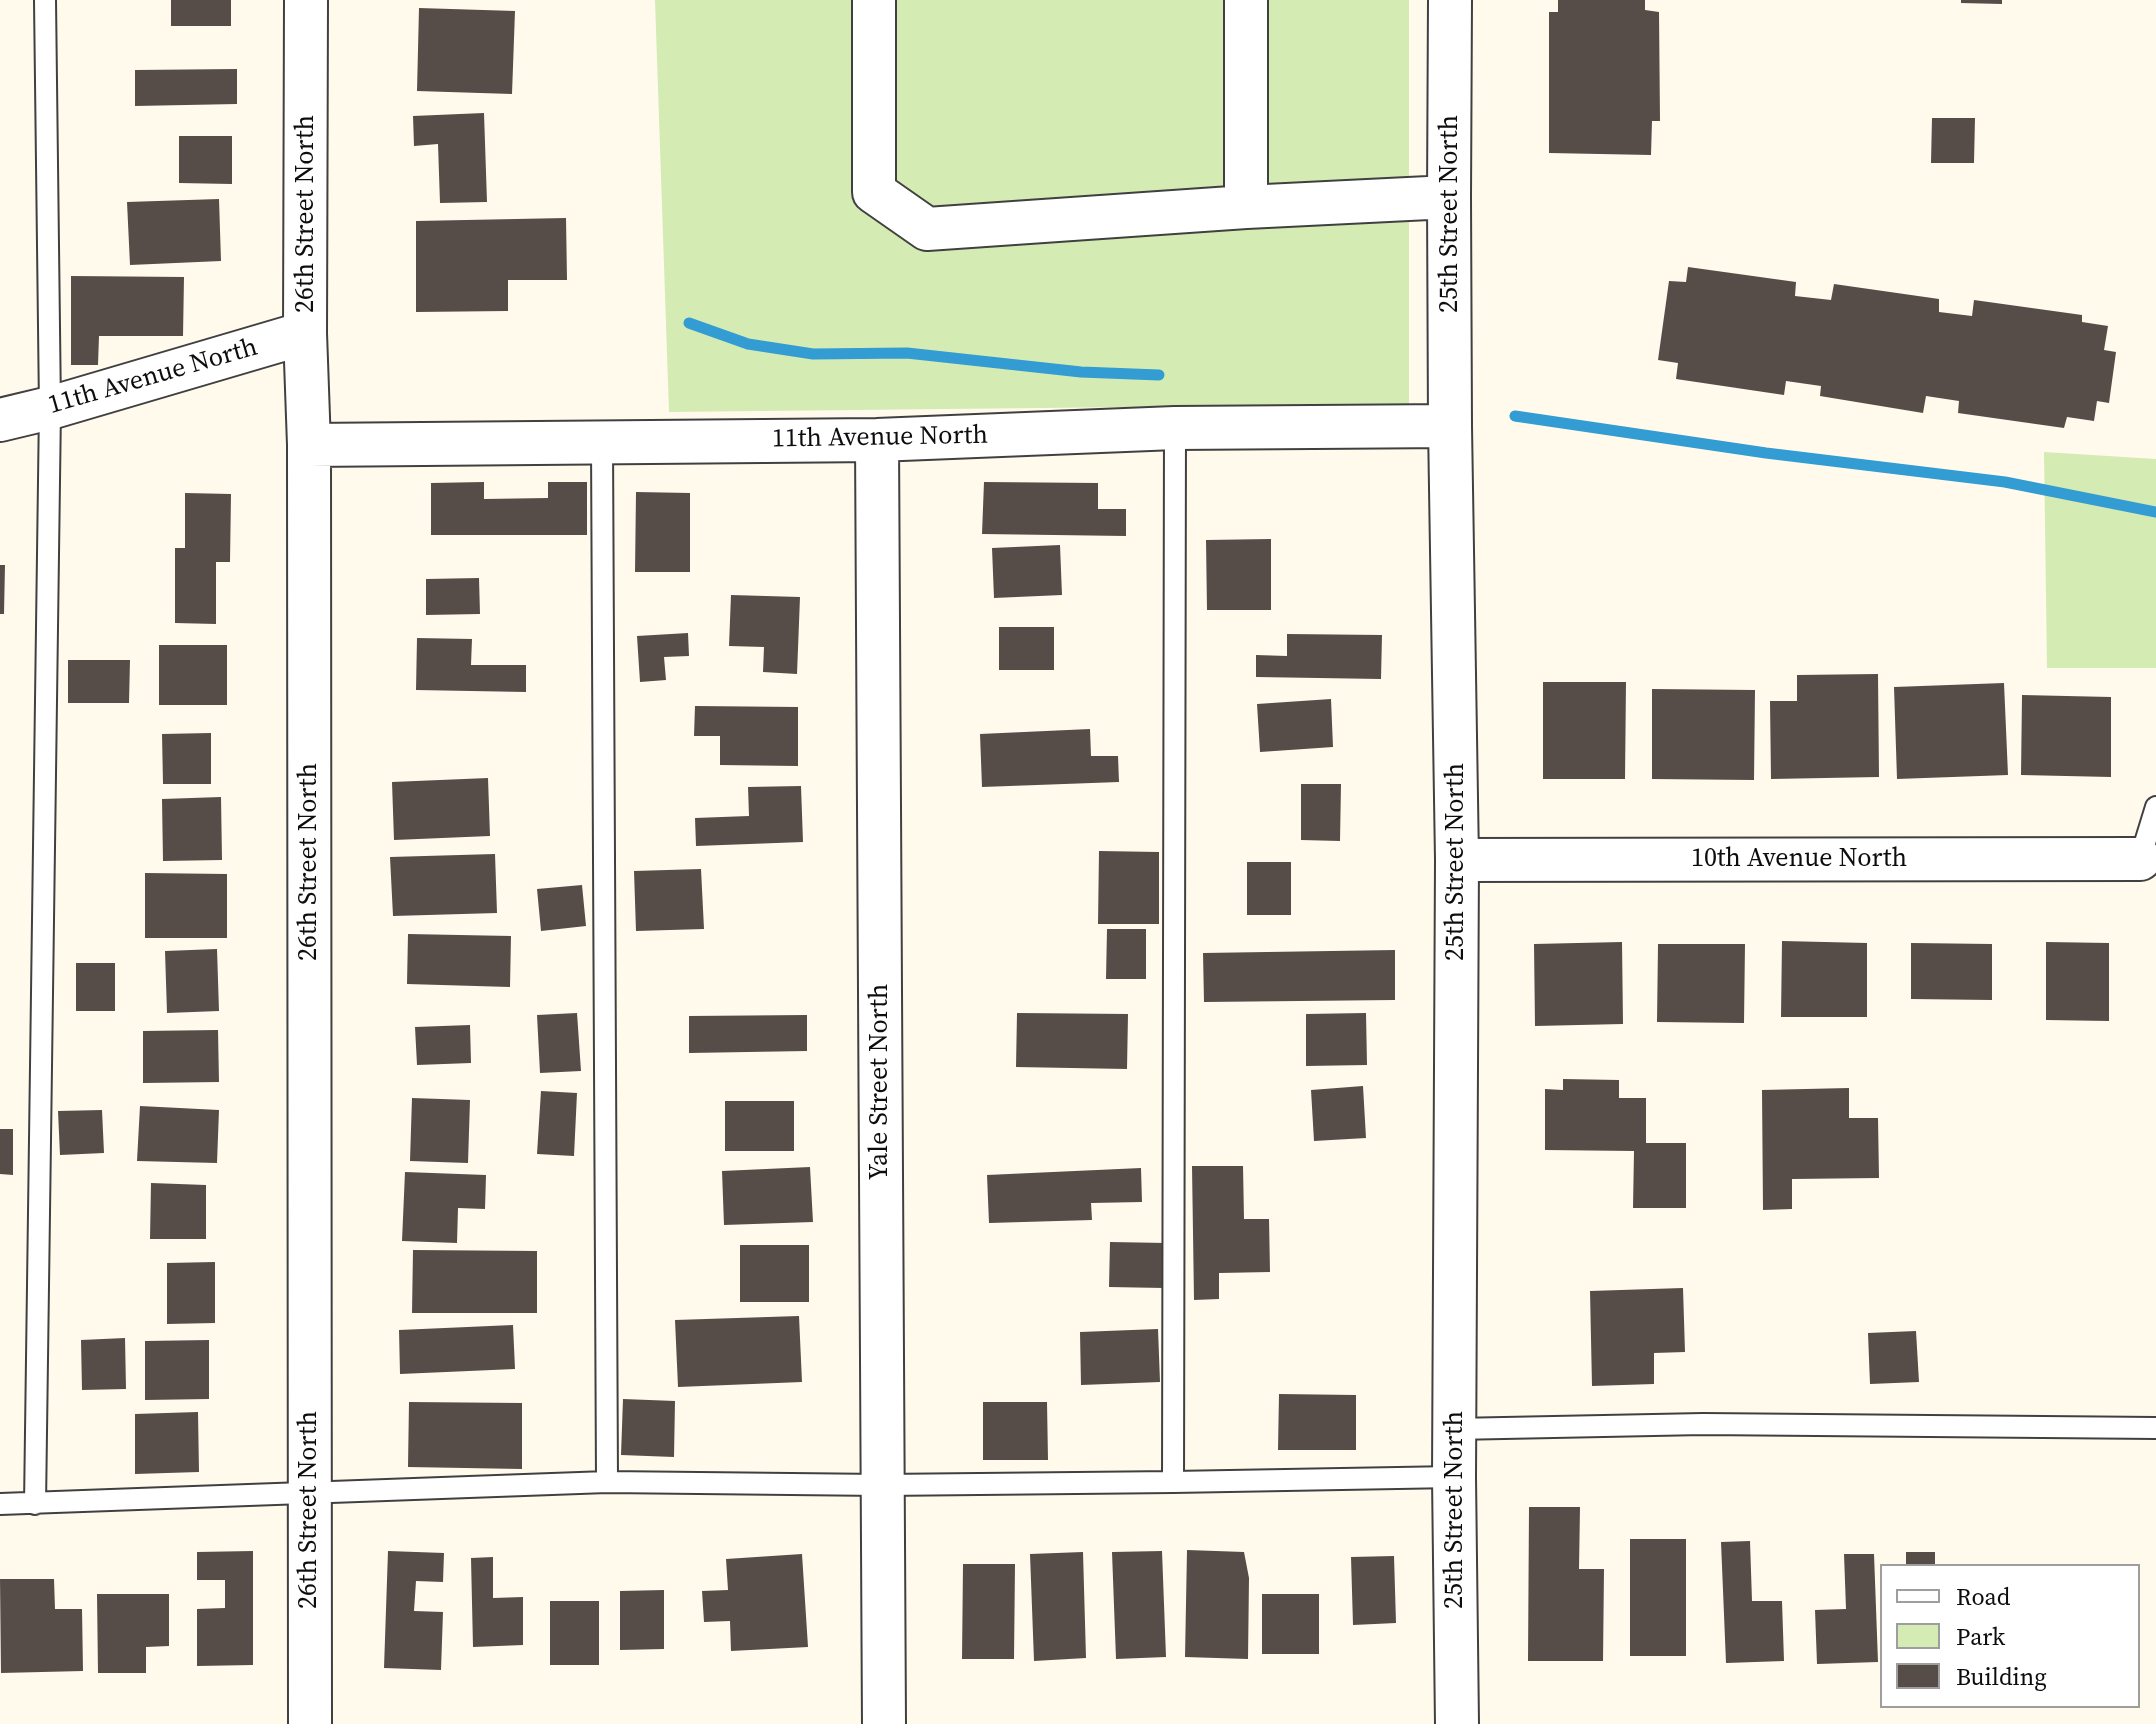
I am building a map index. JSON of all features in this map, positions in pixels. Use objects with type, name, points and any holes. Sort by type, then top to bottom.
[{"type":"street","name":"26th Street North","points":[[306,0],[310,1724]]},
{"type":"street","points":[[874,0],[874,192],[927,229],[1246,207],[1449,197]]},
{"type":"street","points":[[1246,0],[1246,207]]},
{"type":"street","name":"25th Street North","points":[[1450,0],[1450,426],[1457,860],[1454,1429],[1457,1724]]},
{"type":"street","name":"11th Avenue North","points":[[0,420],[305,333]]},
{"type":"street","name":"11th Avenue North","points":[[309,445],[877,440],[1175,428],[1450,426]]},
{"type":"street","name":"Yale Street North","points":[[877,440],[884,1724]]},
{"type":"street","name":"10th Avenue North","points":[[1457,860],[2140,859]]},
{"type":"lane","points":[[35,1504],[50,408],[45,0]]},
{"type":"lane","points":[[1173,1482],[1175,428]]},
{"type":"lane","points":[[602,442],[607,1482]]},
{"type":"lane","points":[[2140,859],[2156,807]]},
{"type":"lane","points":[[1454,1429],[1703,1424],[2156,1428]]},
{"type":"lane","points":[[0,1504],[607,1482],[882,1485],[1454,1477]]},
{"type":"green space","points":[[655,0],[1409,0],[1409,404],[669,412]]},
{"type":"green space","points":[[2044,452],[2156,459],[2156,668],[2047,668]]},
{"type":"building","points":[[171,0],[231,0],[231,26],[171,26]]},
{"type":"building","points":[[1558,0],[1645,0],[1645,10],[1659,12],[1660,121],[1652,121],[1651,155],[1549,153],[1549,12],[1558,12]]},
{"type":"building","points":[[1961,0],[2002,0],[2002,4],[1961,3]]},
{"type":"building","points":[[419,8],[515,11],[512,94],[417,91]]},
{"type":"building","points":[[237,69],[237,104],[135,106],[135,70]]},
{"type":"building","points":[[484,113],[487,202],[440,203],[438,144],[414,146],[413,116]]},
{"type":"building","points":[[1932,118],[1975,118],[1974,163],[1931,163]]},
{"type":"building","points":[[179,136],[232,136],[232,184],[179,183]]},
{"type":"building","points":[[219,199],[221,261],[130,265],[127,202]]},
{"type":"building","points":[[566,218],[567,280],[508,280],[508,311],[416,312],[416,221]]},
{"type":"building","points":[[1688,267],[1796,282],[1795,296],[1831,300],[1834,284],[1939,299],[1939,312],[1972,316],[1974,300],[2082,315],[2082,322],[2108,326],[2104,350],[2116,352],[2109,403],[2097,401],[2094,421],[2067,417],[2064,428],[1958,413],[1959,401],[1926,396],[1923,413],[1820,396],[1821,386],[1786,381],[1784,395],[1676,379],[1678,363],[1658,360],[1669,281],[1686,282]]},
{"type":"building","points":[[71,276],[184,277],[183,336],[99,336],[98,365],[71,365]]},
{"type":"building","points":[[484,482],[484,499],[548,498],[548,482],[587,482],[587,535],[431,535],[431,483]]},
{"type":"building","points":[[984,482],[1098,483],[1098,509],[1126,509],[1126,536],[982,534]]},
{"type":"building","points":[[636,492],[690,493],[690,572],[635,572]]},
{"type":"building","points":[[185,493],[231,494],[230,562],[216,562],[216,624],[175,623],[175,548],[185,548]]},
{"type":"building","points":[[1271,539],[1271,610],[1207,610],[1206,540]]},
{"type":"building","points":[[1060,545],[1062,595],[994,598],[992,548]]},
{"type":"building","points":[[0,565],[5,565],[4,614],[0,614]]},
{"type":"building","points":[[479,578],[480,614],[426,615],[426,579]]},
{"type":"building","points":[[731,595],[800,597],[797,674],[763,672],[764,647],[729,646]]},
{"type":"building","points":[[999,627],[1054,627],[1054,670],[999,670]]},
{"type":"building","points":[[688,633],[689,656],[664,657],[666,680],[640,682],[637,636]]},
{"type":"building","points":[[1287,634],[1382,635],[1381,679],[1256,677],[1256,655],[1287,656]]},
{"type":"building","points":[[417,638],[472,639],[471,665],[526,665],[526,692],[416,690]]},
{"type":"building","points":[[159,645],[227,645],[227,705],[159,705]]},
{"type":"building","points":[[68,660],[130,660],[129,703],[68,703]]},
{"type":"building","points":[[1878,674],[1879,777],[1771,779],[1770,701],[1797,701],[1797,675]]},
{"type":"building","points":[[1543,682],[1626,682],[1625,779],[1543,779]]},
{"type":"building","points":[[2004,683],[2008,775],[1897,779],[1894,687]]},
{"type":"building","points":[[1652,689],[1755,690],[1754,780],[1652,779]]},
{"type":"building","points":[[2022,695],[2111,697],[2111,777],[2021,775]]},
{"type":"building","points":[[1331,699],[1333,747],[1260,752],[1257,704]]},
{"type":"building","points":[[695,706],[798,707],[798,766],[720,765],[720,736],[694,736]]},
{"type":"building","points":[[1090,729],[1091,756],[1118,756],[1119,782],[982,787],[980,734]]},
{"type":"building","points":[[211,733],[211,784],[163,784],[162,734]]},
{"type":"building","points":[[488,778],[490,836],[394,840],[392,782]]},
{"type":"building","points":[[1301,784],[1341,784],[1340,841],[1301,840]]},
{"type":"building","points":[[801,786],[803,842],[696,846],[695,818],[749,816],[748,787]]},
{"type":"building","points":[[221,797],[222,860],[163,861],[162,799]]},
{"type":"building","points":[[1099,851],[1159,852],[1159,924],[1098,924]]},
{"type":"building","points":[[495,854],[497,913],[393,916],[390,857]]},
{"type":"building","points":[[1247,862],[1291,862],[1291,915],[1247,915]]},
{"type":"building","points":[[701,869],[704,929],[636,931],[634,871]]},
{"type":"building","points":[[145,873],[227,874],[227,938],[145,938]]},
{"type":"building","points":[[582,885],[586,926],[541,931],[537,889]]},
{"type":"building","points":[[1107,929],[1146,929],[1146,979],[1106,979]]},
{"type":"building","points":[[408,934],[511,936],[510,987],[407,984]]},
{"type":"building","points":[[1782,941],[1867,943],[1867,1017],[1781,1017]]},
{"type":"building","points":[[1622,942],[1623,1024],[1535,1026],[1534,944]]},
{"type":"building","points":[[2046,942],[2109,943],[2109,1021],[2046,1020]]},
{"type":"building","points":[[1911,943],[1992,944],[1992,1000],[1911,999]]},
{"type":"building","points":[[1658,944],[1745,944],[1744,1023],[1657,1022]]},
{"type":"building","points":[[217,949],[219,1011],[167,1013],[165,951]]},
{"type":"building","points":[[1395,950],[1395,1000],[1204,1002],[1203,953]]},
{"type":"building","points":[[76,963],[115,963],[115,1011],[76,1011]]},
{"type":"building","points":[[577,1013],[581,1071],[540,1073],[537,1015]]},
{"type":"building","points":[[1017,1013],[1128,1014],[1127,1069],[1016,1067]]},
{"type":"building","points":[[1366,1013],[1367,1065],[1306,1066],[1306,1014]]},
{"type":"building","points":[[807,1015],[807,1051],[689,1053],[689,1016]]},
{"type":"building","points":[[470,1025],[471,1063],[417,1065],[415,1027]]},
{"type":"building","points":[[218,1030],[219,1082],[143,1083],[143,1031]]},
{"type":"building","points":[[1563,1079],[1619,1080],[1619,1098],[1646,1098],[1646,1143],[1686,1143],[1686,1208],[1633,1208],[1634,1151],[1545,1150],[1545,1089],[1563,1090]]},
{"type":"building","points":[[1363,1086],[1366,1138],[1314,1141],[1311,1090]]},
{"type":"building","points":[[1849,1088],[1849,1118],[1878,1118],[1879,1178],[1792,1179],[1792,1209],[1763,1210],[1762,1090]]},
{"type":"building","points":[[541,1091],[577,1093],[574,1156],[537,1154]]},
{"type":"building","points":[[412,1098],[470,1100],[468,1163],[410,1161]]},
{"type":"building","points":[[725,1101],[794,1101],[794,1151],[725,1151]]},
{"type":"building","points":[[140,1106],[219,1110],[217,1163],[137,1161]]},
{"type":"building","points":[[102,1110],[104,1153],[60,1155],[58,1111]]},
{"type":"building","points":[[0,1129],[13,1129],[13,1175],[0,1174]]},
{"type":"building","points":[[1192,1166],[1243,1166],[1244,1219],[1269,1219],[1270,1272],[1219,1273],[1219,1299],[1194,1300]]},
{"type":"building","points":[[810,1167],[813,1222],[724,1225],[722,1171]]},
{"type":"building","points":[[1141,1168],[1142,1202],[1091,1203],[1092,1220],[989,1223],[987,1175]]},
{"type":"building","points":[[405,1172],[486,1175],[485,1209],[458,1208],[457,1243],[402,1241]]},
{"type":"building","points":[[151,1183],[206,1185],[206,1239],[150,1239]]},
{"type":"building","points":[[1110,1242],[1166,1243],[1164,1288],[1109,1287]]},
{"type":"building","points":[[740,1245],[809,1245],[809,1302],[740,1302]]},
{"type":"building","points":[[413,1250],[537,1251],[537,1313],[412,1313]]},
{"type":"building","points":[[215,1262],[215,1323],[167,1324],[167,1263]]},
{"type":"building","points":[[1683,1288],[1685,1352],[1654,1353],[1654,1384],[1592,1386],[1590,1291]]},
{"type":"building","points":[[799,1316],[802,1382],[678,1387],[675,1320]]},
{"type":"building","points":[[513,1325],[515,1369],[400,1374],[399,1330]]},
{"type":"building","points":[[1158,1329],[1160,1382],[1081,1385],[1080,1332]]},
{"type":"building","points":[[1916,1331],[1919,1382],[1870,1384],[1868,1333]]},
{"type":"building","points":[[125,1338],[126,1389],[82,1390],[81,1340]]},
{"type":"building","points":[[209,1340],[209,1399],[145,1400],[145,1341]]},
{"type":"building","points":[[1279,1394],[1356,1395],[1356,1450],[1278,1450]]},
{"type":"building","points":[[623,1399],[675,1401],[674,1457],[621,1455]]},
{"type":"building","points":[[409,1402],[522,1403],[522,1469],[408,1467]]},
{"type":"building","points":[[983,1402],[1047,1402],[1048,1460],[983,1460]]},
{"type":"building","points":[[198,1412],[199,1472],[135,1474],[135,1414]]},
{"type":"building","points":[[1529,1507],[1580,1507],[1579,1569],[1604,1569],[1603,1661],[1528,1661]]},
{"type":"building","points":[[1630,1539],[1686,1539],[1686,1656],[1630,1656]]},
{"type":"building","points":[[1750,1541],[1752,1601],[1782,1601],[1784,1661],[1726,1663],[1721,1542]]},
{"type":"building","points":[[1187,1550],[1244,1552],[1249,1578],[1248,1659],[1185,1657]]},
{"type":"building","points":[[253,1551],[253,1665],[197,1666],[197,1609],[225,1608],[225,1580],[197,1580],[197,1552]]},
{"type":"building","points":[[388,1551],[444,1553],[443,1582],[416,1581],[414,1611],[443,1612],[441,1670],[384,1668]]},
{"type":"building","points":[[1162,1551],[1166,1657],[1116,1659],[1112,1552]]},
{"type":"building","points":[[1083,1552],[1086,1658],[1034,1661],[1030,1554]]},
{"type":"building","points":[[1906,1552],[1935,1552],[1935,1564],[1906,1564]]},
{"type":"building","points":[[802,1554],[808,1647],[731,1651],[730,1621],[704,1622],[702,1591],[728,1590],[726,1559]]},
{"type":"building","points":[[1844,1554],[1874,1554],[1878,1662],[1817,1664],[1815,1610],[1846,1609]]},
{"type":"building","points":[[1394,1556],[1396,1623],[1353,1625],[1351,1557]]},
{"type":"building","points":[[493,1557],[493,1598],[523,1597],[523,1645],[473,1647],[471,1558]]},
{"type":"building","points":[[963,1564],[1015,1564],[1014,1659],[962,1659]]},
{"type":"building","points":[[0,1579],[54,1579],[55,1609],[82,1609],[83,1671],[1,1673]]},
{"type":"building","points":[[664,1590],[664,1649],[620,1650],[620,1591]]},
{"type":"building","points":[[97,1594],[169,1594],[169,1646],[146,1647],[146,1673],[98,1673]]},
{"type":"building","points":[[1262,1594],[1319,1594],[1319,1654],[1262,1654]]},
{"type":"building","points":[[550,1601],[599,1601],[599,1665],[550,1665]]},
{"type":"waterway","points":[[689,323],[748,344],[813,354],[907,353],[1081,372],[1159,375]]},
{"type":"waterway","points":[[1515,416],[1766,453],[2005,482],[2156,512]]}]
